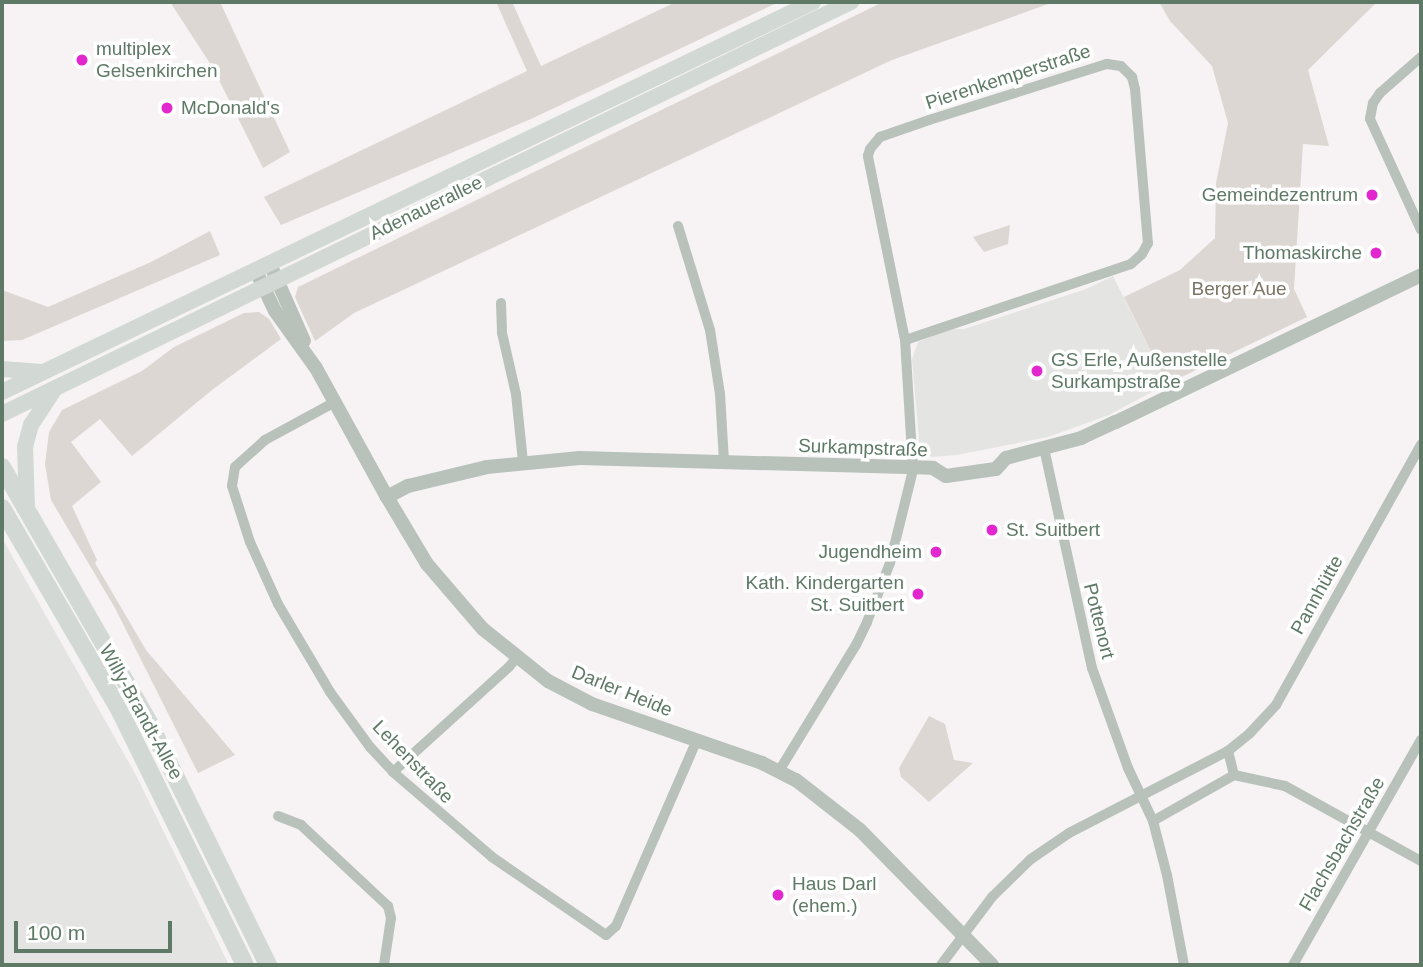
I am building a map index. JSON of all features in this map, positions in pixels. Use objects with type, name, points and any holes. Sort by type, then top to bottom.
[{"type":"main road","name":"Adenauerallee","points":[[2,392],[813,2]]},
{"type":"main road","name":"Adenauerallee","points":[[2,414],[851,2]]},
{"type":"main road","points":[[2,369],[45,372]]},
{"type":"main road","points":[[27,509],[24,447],[31,425],[54,390]]},
{"type":"main road","name":"Willy-Brandt-Allee","points":[[2,467],[149,723],[268,965]]},
{"type":"main road","name":"Willy-Brandt-Allee","points":[[2,508],[119,709],[245,965]]},
{"type":"street","points":[[1421,57],[1380,93],[1373,103],[1370,119],[1421,230]]},
{"type":"street","name":"Pierenkemperstraße","points":[[779,771],[856,645],[867,622],[890,563],[913,470],[905,340],[871,171],[870,149],[880,137],[929,120],[1107,64],[1121,66],[1132,77],[1135,89],[1148,243],[1142,254],[1131,264],[905,340]]},
{"type":"street","points":[[678,226],[710,330],[720,394],[724,462]]},
{"type":"street","name":"Darler Heide","points":[[263,267],[387,497],[446,587],[483,629],[548,681],[592,704],[779,771],[813,792],[860,830],[992,965]]},
{"type":"street","name":"Surkampstraße","points":[[387,497],[408,486],[457,473],[523,462],[609,458],[913,470],[933,468],[946,477],[974,474],[996,469],[1006,458],[1081,438],[1421,275]]},
{"type":"street","points":[[501,303],[502,333],[516,394],[523,462]]},
{"type":"street","name":"Lehenstraße","points":[[335,402],[258,447],[235,467],[232,486],[250,542],[283,614],[343,710],[393,772],[492,857],[606,935],[616,926],[697,740]]},
{"type":"street","name":"Pannhütte","points":[[942,965],[992,897],[1031,859],[1069,833],[1228,751],[1250,733],[1276,705],[1421,444]]},
{"type":"street","name":"Pottenort","points":[[1044,448],[1092,668],[1140,795]]},
{"type":"street","points":[[393,772],[516,658]]},
{"type":"street","name":"Flachsbachstraße","points":[[1293,965],[1421,740]]},
{"type":"street","points":[[1228,751],[1234,775]]},
{"type":"street","points":[[1153,821],[1234,775],[1286,786],[1421,861]]},
{"type":"street","points":[[1140,795],[1153,821],[1167,875],[1184,965]]},
{"type":"street","points":[[278,816],[301,825],[388,906],[391,918],[384,965]]},
{"type":"shaded area","name":"GS Erle, Außenstelle Surkampstraße","points":[[1113,276],[1167,384],[1109,415],[1048,437],[957,455],[932,457],[920,451],[912,359],[918,342],[950,329],[964,329],[1086,289]]},
{"type":"shaded area","points":[[2,538],[136,775],[229,965],[2,965]]},
{"type":"green space","points":[[170,2],[220,2],[290,152],[263,168],[213,68]]},
{"type":"green space","points":[[496,2],[512,2],[541,66],[676,2],[779,2],[531,119],[281,225],[264,197],[527,71]]},
{"type":"green space","points":[[883,2],[1054,2],[892,60],[354,313],[315,341],[295,297],[298,287]]},
{"type":"green space","name":"Berger Aue","points":[[1159,2],[1377,2],[1308,70],[1329,146],[1303,144],[1294,289],[1307,317],[1167,384],[1124,297],[1180,270],[1215,238],[1216,183],[1228,123],[1212,66],[1170,21]]},
{"type":"green space","points":[[1010,225],[1008,244],[984,252],[973,237]]},
{"type":"green space","points":[[210,231],[220,255],[22,340],[2,341],[2,290],[48,307],[151,262]]},
{"type":"green space","points":[[259,312],[269,319],[281,339],[212,390],[132,456],[100,419],[71,442],[101,482],[72,506],[97,560],[95,563],[146,650],[235,755],[198,773],[115,608],[51,500],[45,464],[49,432],[62,410],[142,371],[174,347],[244,313]]},
{"type":"green space","points":[[929,716],[945,724],[954,760],[973,763],[929,802],[901,777],[899,768]]},
{"type":"place","name":"multiplex Gelsenkirchen","points":[[82,60]]},
{"type":"place","name":"McDonald's","points":[[167,108]]},
{"type":"place","name":"Gemeindezentrum","points":[[1372,195]]},
{"type":"place","name":"Thomaskirche","points":[[1376,253]]},
{"type":"place","name":"GS Erle, Außenstelle Surkampstraße","points":[[1037,371]]},
{"type":"place","name":"St. Suitbert","points":[[992,530]]},
{"type":"place","name":"Jugendheim","points":[[936,552]]},
{"type":"place","name":"Kath. Kindergarten St. Suitbert","points":[[918,594]]},
{"type":"place","name":"Haus Darl (ehem.)","points":[[778,895]]}]
